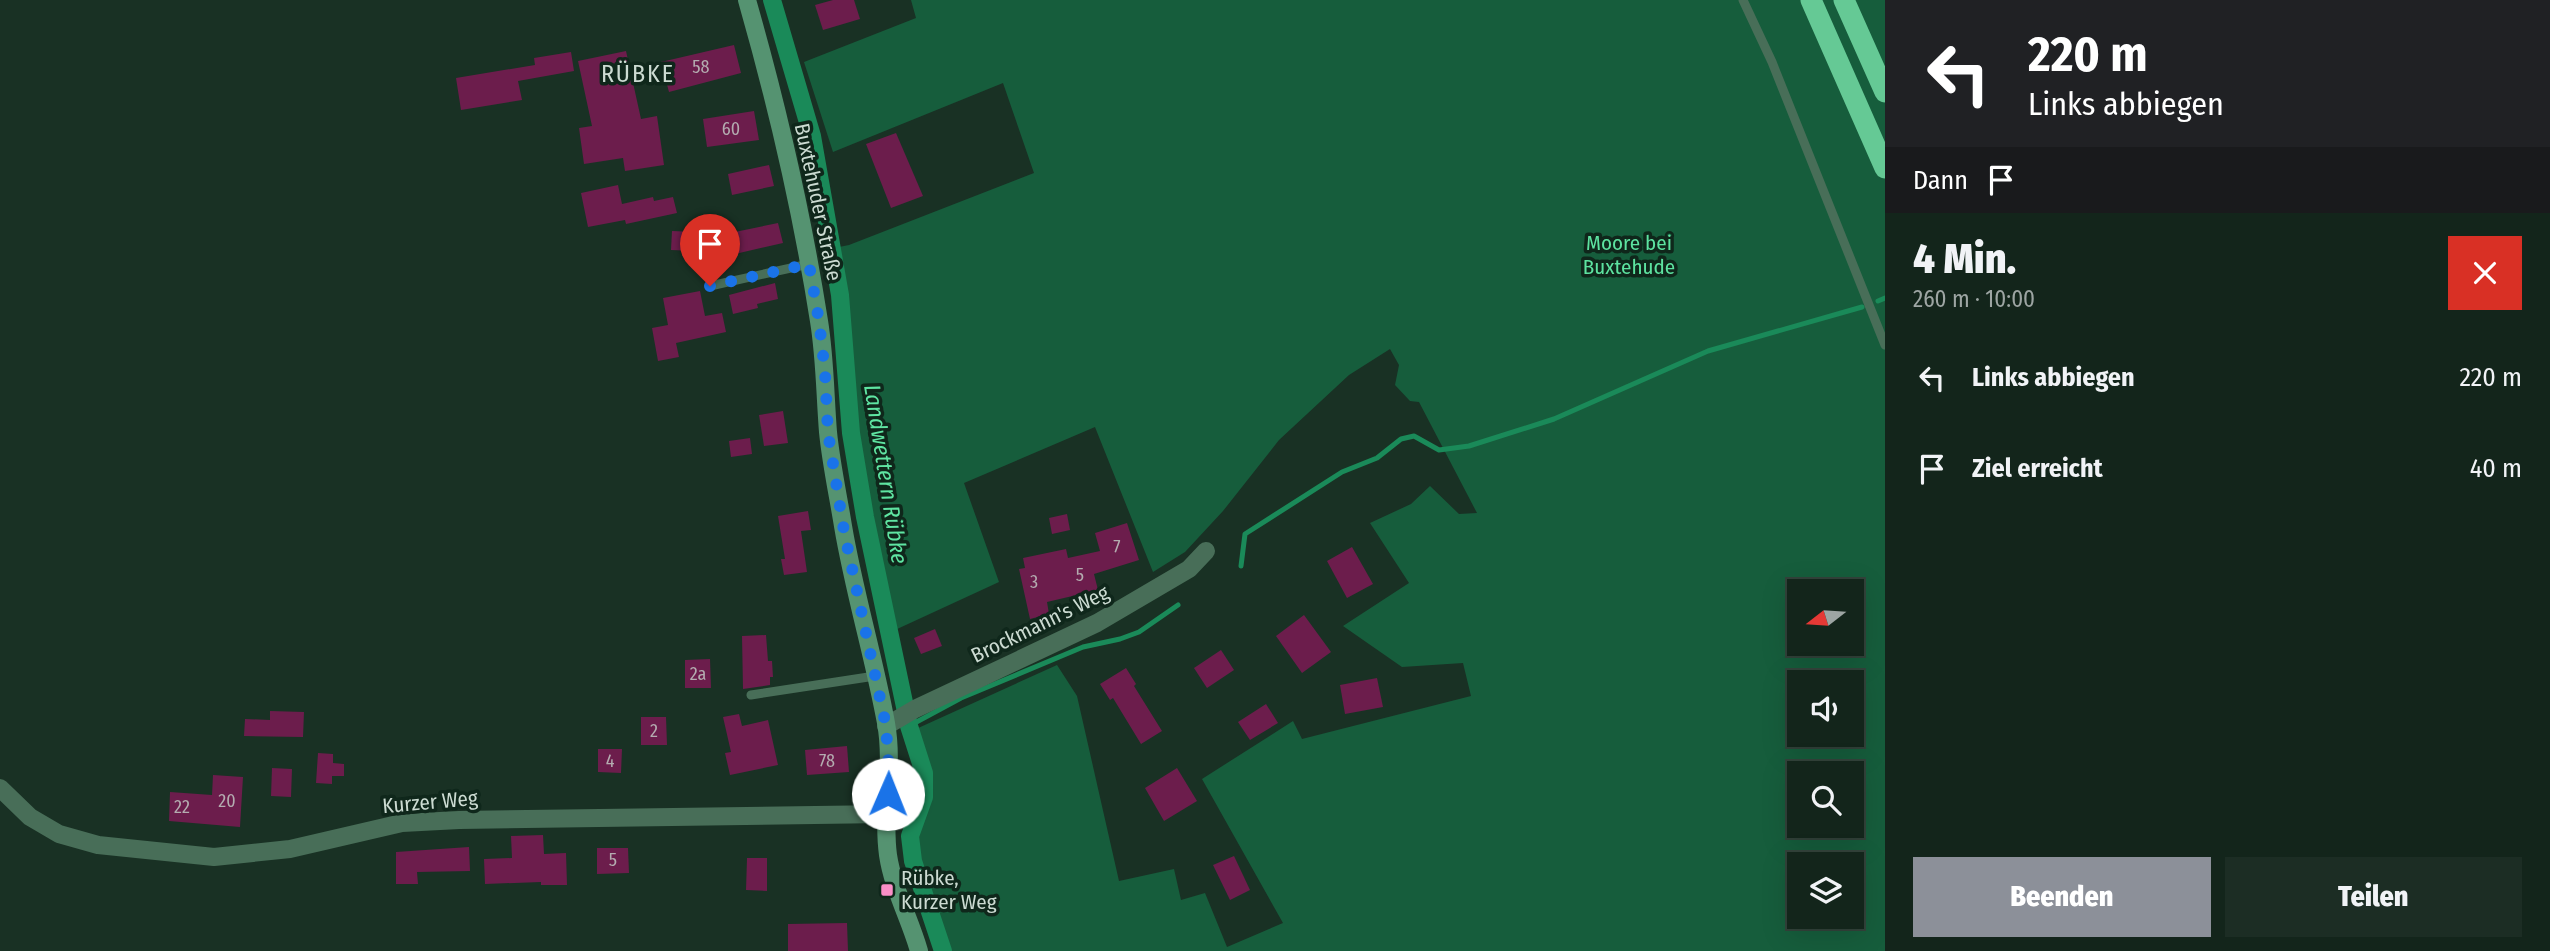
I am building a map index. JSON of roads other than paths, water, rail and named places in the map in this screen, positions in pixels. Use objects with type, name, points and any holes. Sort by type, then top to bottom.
[{"type":"highway","points":[[1811,0],[1885,168]]},
{"type":"highway","points":[[1844,0],[1885,92]]},
{"type":"street","name":"Buxtehuder Straße","points":[[747,0],[766,64],[809,264],[821,334],[828,433],[844,531],[875,676],[892,722],[886,814],[888,855],[919,951]]},
{"type":"street","name":"Brockmann's Weg","points":[[892,722],[1106,618],[1189,569],[1206,551]]},
{"type":"street","name":"Kurzer Weg","points":[[0,788],[30,817],[59,834],[98,845],[214,857],[290,849],[402,823],[448,820],[886,814]]},
{"type":"lane","points":[[1743,0],[1783,88],[1885,345]]},
{"type":"lane","points":[[710,286],[809,264]]},
{"type":"lane","points":[[751,695],[875,676]]},
{"type":"waterway","name":"Landwettern Rübke","points":[[772,0],[812,136],[840,295],[851,433],[865,517],[909,726],[924,773],[924,797],[910,836],[913,861],[943,951]]},
{"type":"waterway","points":[[1878,301],[1885,298]]},
{"type":"waterway","points":[[1241,566],[1245,534],[1342,472],[1377,458],[1401,439],[1414,436],[1439,450],[1469,446],[1554,419],[1708,351],[1862,307]]},
{"type":"waterway","points":[[909,726],[961,698],[1083,647],[1139,632],[1178,605]]},
{"type":"place","name":"Rübke, Kurzer Weg","points":[[887,890]]},
{"type":"district","name":"RÜBKE","points":[[638,74]]},
{"type":"park label","name":"Moore bei Buxtehude","points":[[1629,255]]}]
